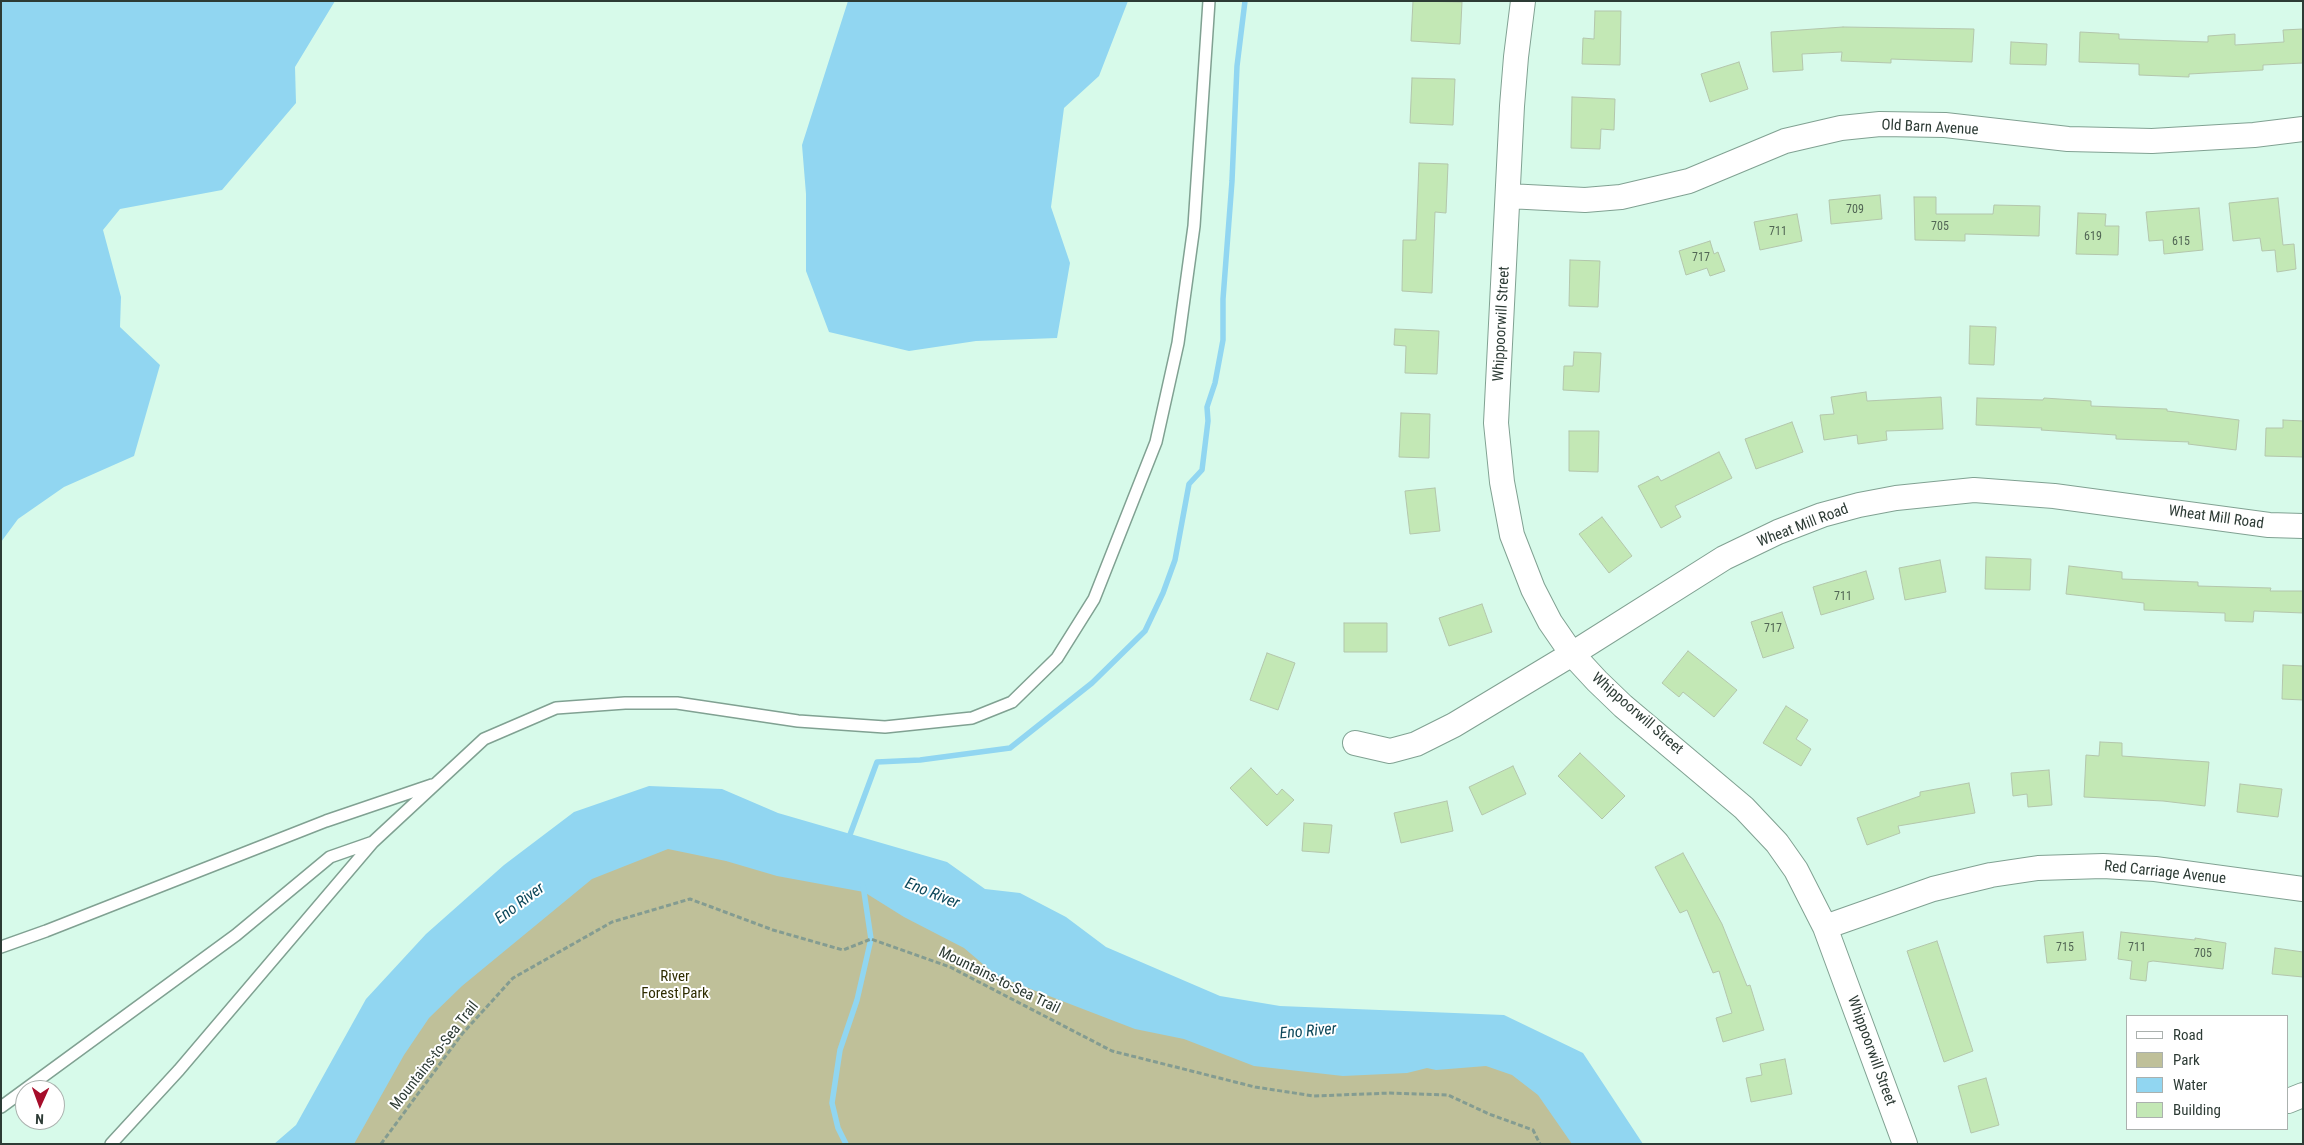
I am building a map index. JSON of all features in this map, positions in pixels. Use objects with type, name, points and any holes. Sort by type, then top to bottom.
[{"type":"street","name":"Whippoorwill Street","points":[[1523,1],[1516,57],[1496,423],[1502,482],[1512,535],[1521,562],[1550,622],[1572,654],[1597,682],[1623,706],[1744,808],[1777,843],[1796,870],[1825,927],[1905,1144]]},
{"type":"street","name":"Old Barn Avenue","points":[[1508,196],[1584,200],[1621,197],[1689,181],[1785,141],[1841,128],[1880,124],[1945,125],[2068,139],[2152,141],[2254,135],[2303,129]]},
{"type":"street","name":"Wheat Mill Road","points":[[1356,743],[1390,750],[1416,744],[1454,725],[1572,654],[1724,558],[1778,532],[1822,515],[1859,504],[1974,490],[2016,493],[2269,525],[2303,526]]},
{"type":"street","name":"Red Carriage Avenue","points":[[1825,927],[1933,889],[1991,875],[2038,868],[2103,866],[2146,868],[2303,888]]},
{"type":"street","points":[[2289,1101],[2303,1095]]},
{"type":"lane","points":[[111,1144],[179,1070],[373,842],[484,739],[556,708],[625,703],[677,703],[798,721],[885,727],[972,718],[1012,702],[1057,658],[1094,599],[1156,442],[1178,343],[1194,226],[1209,1]]},
{"type":"lane","points":[[1,947],[326,821],[436,784]]},
{"type":"lane","points":[[1,1107],[236,935],[330,857],[373,842]]},
{"type":"path","name":"Mountains-to-Sea Trail","points":[[381,1144],[462,1034],[513,978],[612,922],[690,899],[773,930],[843,950],[871,939],[950,967],[1112,1051],[1255,1087],[1314,1096],[1390,1093],[1448,1095],[1489,1114],[1534,1130],[1540,1144]]},
{"type":"green space","name":"River Forest Park","points":[[629,825],[725,830],[1291,1067],[1557,1059],[1589,1144],[302,1144],[449,952]]},
{"type":"water","points":[[1,1],[335,1],[295,67],[296,103],[222,190],[120,209],[103,230],[121,297],[120,327],[160,365],[134,456],[64,487],[18,519],[1,542]]},
{"type":"water","points":[[848,1],[1128,1],[1099,76],[1064,108],[1051,207],[1070,263],[1057,338],[976,341],[909,351],[829,332],[806,271],[806,194],[802,145]]},
{"type":"water","name":"Eno River","points":[[649,786],[722,789],[778,813],[947,862],[985,889],[1020,893],[1066,917],[1106,947],[1220,996],[1280,1006],[1504,1015],[1583,1053],[1643,1144],[1572,1144],[1538,1095],[1512,1075],[1486,1066],[1436,1070],[1427,1068],[1407,1073],[1343,1076],[1254,1066],[1184,1039],[1135,1029],[997,976],[964,948],[904,917],[864,892],[777,876],[726,861],[668,849],[592,879],[462,986],[429,1018],[404,1055],[354,1144],[274,1144],[296,1125],[366,999],[426,934],[504,865],[574,812]]},
{"type":"building","points":[[1413,1],[1462,2],[1460,44],[1411,41]]},
{"type":"building","points":[[1595,11],[1621,11],[1620,65],[1582,64],[1583,38],[1594,39]]},
{"type":"building","points":[[1843,27],[1974,29],[1972,62],[1891,59],[1891,63],[1841,61],[1842,52],[1802,54],[1803,70],[1773,72],[1771,32]]},
{"type":"building","points":[[2303,29],[2303,63],[2263,65],[2263,70],[2189,74],[2189,77],[2139,75],[2139,64],[2079,62],[2080,32],[2119,34],[2119,39],[2208,42],[2208,36],[2235,34],[2235,45],[2284,42],[2283,30]]},
{"type":"building","points":[[2011,42],[2047,44],[2046,65],[2010,64]]},
{"type":"building","points":[[1739,62],[1748,89],[1710,102],[1701,74]]},
{"type":"building","points":[[1412,78],[1455,79],[1453,125],[1410,123]]},
{"type":"building","points":[[1572,97],[1615,99],[1614,130],[1601,129],[1600,149],[1571,148]]},
{"type":"building","points":[[1419,163],[1448,164],[1446,213],[1435,212],[1432,293],[1402,291],[1403,240],[1416,240]]},
{"type":"building","points":[[1880,195],[1882,219],[1831,224],[1829,200]]},
{"type":"building","points":[[1914,197],[1936,197],[1936,214],[1993,214],[1994,205],[2040,206],[2039,236],[1965,234],[1965,241],[1915,240]]},
{"type":"building","points":[[2278,198],[2283,245],[2294,244],[2296,269],[2277,272],[2275,250],[2262,251],[2260,238],[2233,241],[2229,203]]},
{"type":"building","points":[[2199,208],[2203,250],[2164,254],[2163,240],[2149,241],[2146,212]]},
{"type":"building","points":[[2078,213],[2106,214],[2105,226],[2119,226],[2118,255],[2076,254]]},
{"type":"building","points":[[1797,214],[1802,241],[1760,250],[1754,222]]},
{"type":"building","points":[[1710,241],[1714,254],[1718,252],[1725,271],[1710,276],[1707,268],[1686,275],[1679,251]]},
{"type":"building","points":[[1570,260],[1600,261],[1598,307],[1569,306]]},
{"type":"building","points":[[1970,326],[1996,327],[1994,365],[1969,364]]},
{"type":"building","points":[[1395,329],[1439,331],[1437,374],[1405,373],[1406,346],[1394,345]]},
{"type":"building","points":[[1574,352],[1601,353],[1599,392],[1563,390],[1564,366],[1573,366]]},
{"type":"building","points":[[1866,392],[1867,401],[1941,397],[1943,429],[1886,431],[1887,440],[1858,444],[1857,435],[1824,440],[1820,415],[1834,414],[1831,397]]},
{"type":"building","points":[[1977,398],[2043,400],[2044,398],[2091,401],[2091,406],[2167,409],[2167,411],[2239,420],[2236,450],[2188,444],[2189,442],[2116,439],[2116,435],[2041,430],[2042,428],[1976,425]]},
{"type":"building","points":[[1401,413],[1430,414],[1429,458],[1399,457]]},
{"type":"building","points":[[2283,420],[2303,421],[2303,457],[2265,456],[2266,428],[2283,428]]},
{"type":"building","points":[[1792,422],[1803,452],[1756,469],[1745,439]]},
{"type":"building","points":[[1569,431],[1599,431],[1598,472],[1569,471]]},
{"type":"building","points":[[1719,452],[1732,478],[1675,506],[1681,517],[1661,528],[1638,486],[1658,476],[1661,481]]},
{"type":"building","points":[[1435,488],[1440,531],[1410,534],[1405,491]]},
{"type":"building","points":[[1602,517],[1632,556],[1609,573],[1579,534]]},
{"type":"building","points":[[1986,557],[2031,559],[2030,590],[1985,589]]},
{"type":"building","points":[[1940,560],[1946,592],[1905,600],[1899,568]]},
{"type":"building","points":[[2069,566],[2122,572],[2122,579],[2198,582],[2198,586],[2271,588],[2270,591],[2303,591],[2303,613],[2254,611],[2253,622],[2225,621],[2225,613],[2144,610],[2144,603],[2066,594]]},
{"type":"building","points":[[1866,571],[1874,599],[1821,615],[1813,587]]},
{"type":"building","points":[[1482,604],[1492,632],[1449,646],[1439,618]]},
{"type":"building","points":[[1782,612],[1794,648],[1763,658],[1751,622]]},
{"type":"building","points":[[1344,623],[1387,623],[1387,652],[1344,652]]},
{"type":"building","points":[[1688,651],[1737,690],[1714,717],[1683,692],[1679,697],[1662,683]]},
{"type":"building","points":[[1267,653],[1295,663],[1278,710],[1250,700]]},
{"type":"building","points":[[2283,665],[2303,666],[2303,700],[2282,699]]},
{"type":"building","points":[[1786,706],[1808,720],[1796,739],[1811,749],[1801,766],[1763,743]]},
{"type":"building","points":[[2100,742],[2122,743],[2122,756],[2209,762],[2205,806],[2163,801],[2084,797],[2086,755],[2099,756]]},
{"type":"building","points":[[1580,753],[1625,796],[1602,819],[1558,776]]},
{"type":"building","points":[[1513,766],[1526,794],[1482,815],[1469,787]]},
{"type":"building","points":[[1251,768],[1277,795],[1282,789],[1294,800],[1267,826],[1230,788]]},
{"type":"building","points":[[2049,770],[2052,805],[2028,807],[2027,794],[2013,796],[2011,773]]},
{"type":"building","points":[[1969,783],[1975,813],[1898,826],[1900,833],[1867,845],[1857,818],[1920,796],[1920,792]]},
{"type":"building","points":[[2240,784],[2282,789],[2278,817],[2237,812]]},
{"type":"building","points":[[1447,801],[1453,831],[1401,843],[1394,813]]},
{"type":"building","points":[[1304,823],[1332,825],[1329,853],[1302,851]]},
{"type":"building","points":[[1683,853],[1722,924],[1747,986],[1750,985],[1764,1030],[1723,1042],[1716,1018],[1732,1013],[1719,971],[1713,973],[1687,910],[1680,913],[1655,867]]},
{"type":"building","points":[[2083,932],[2086,960],[2047,963],[2044,936]]},
{"type":"building","points":[[2121,932],[2195,940],[2195,938],[2226,943],[2223,969],[2153,961],[2148,962],[2146,981],[2130,979],[2132,961],[2118,959]]},
{"type":"building","points":[[1937,941],[1973,1051],[1944,1062],[1907,951]]},
{"type":"building","points":[[2275,948],[2303,952],[2303,977],[2272,974]]},
{"type":"building","points":[[1785,1059],[1792,1094],[1751,1102],[1746,1078],[1762,1075],[1760,1064]]},
{"type":"building","points":[[1986,1078],[1999,1125],[1971,1133],[1958,1086]]},
{"type":"waterway","points":[[848,840],[877,762],[920,760],[1010,748],[1092,683],[1145,631],[1163,593],[1175,560],[1189,484],[1202,470],[1208,421],[1207,407],[1215,383],[1223,340],[1223,299],[1232,181],[1237,66],[1245,1]]},
{"type":"waterway","points":[[846,1144],[838,1128],[832,1103],[840,1050],[857,1000],[871,939],[863,885]]}]
